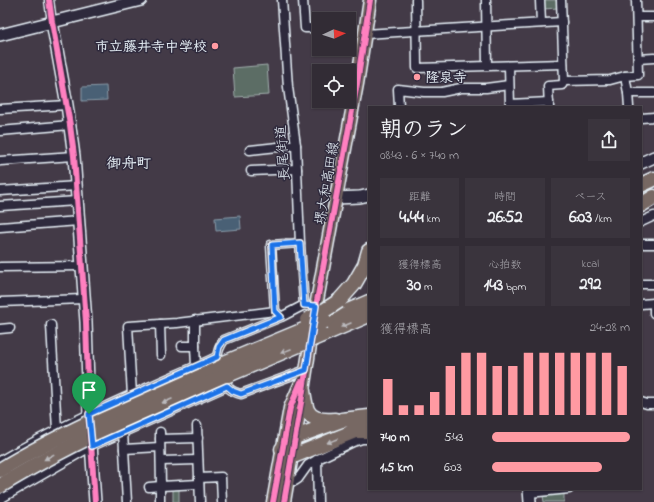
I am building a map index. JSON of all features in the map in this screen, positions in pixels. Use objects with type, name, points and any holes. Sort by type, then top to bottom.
[{"type":"highway","points":[[642,185],[654,179]]},
{"type":"highway","points":[[642,199],[654,193]]},
{"type":"highway","points":[[642,204],[654,197]]},
{"type":"highway","points":[[0,470],[17,459],[50,442],[319,314],[339,301],[354,284],[365,265],[368,254]]},
{"type":"highway","points":[[221,360],[324,321],[368,302]]},
{"type":"highway","points":[[0,486],[20,473],[63,450],[142,412],[367,317]]},
{"type":"highway","points":[[303,391],[307,410],[312,416],[324,421],[368,416]]},
{"type":"highway","points":[[287,453],[295,437],[368,410]]},
{"type":"highway","points":[[287,453],[355,431],[368,431]]},
{"type":"main road","name":"堺大和高田線","points":[[295,437],[316,306],[357,84],[370,0]]},
{"type":"main road","name":"堺大和高田線","points":[[284,502],[287,480],[290,408],[306,370]]},
{"type":"main road","name":"堺大和高田線","points":[[273,502],[287,453]]},
{"type":"street","points":[[49,0],[74,156],[82,266],[95,502]]},
{"type":"street","points":[[0,35],[124,2],[140,0]]},
{"type":"street","name":"長尾街道","points":[[282,0],[288,87],[296,145],[304,305]]},
{"type":"street","points":[[303,0],[305,28],[312,28]]},
{"type":"street","points":[[416,0],[417,68],[563,64]]},
{"type":"street","points":[[486,0],[487,66]]},
{"type":"street","points":[[540,0],[540,23]]},
{"type":"street","points":[[509,66],[510,105],[549,105],[548,86],[562,85],[564,81],[561,0]]},
{"type":"street","points":[[564,81],[610,80],[625,76],[638,75],[636,0]]},
{"type":"street","points":[[637,17],[654,17]]},
{"type":"street","points":[[365,34],[562,22]]},
{"type":"street","points":[[638,59],[654,58]]},
{"type":"street","points":[[625,76],[629,106]]},
{"type":"street","points":[[399,106],[398,89],[424,92],[442,92],[461,88],[486,88],[509,85]]},
{"type":"street","points":[[628,93],[654,93]]},
{"type":"street","points":[[0,109],[67,105]]},
{"type":"street","points":[[642,118],[654,117]]},
{"type":"street","points":[[0,131],[70,125]]},
{"type":"street","points":[[250,150],[296,145]]},
{"type":"street","points":[[0,161],[74,156]]},
{"type":"street","points":[[642,163],[654,157]]},
{"type":"street","points":[[251,171],[297,169]]},
{"type":"street","points":[[0,191],[76,186]]},
{"type":"street","points":[[336,198],[368,195]]},
{"type":"street","points":[[0,206],[77,201]]},
{"type":"street","points":[[642,222],[654,216]]},
{"type":"street","points":[[0,227],[79,221]]},
{"type":"street","points":[[278,314],[272,245],[300,243]]},
{"type":"street","points":[[642,244],[654,244]]},
{"type":"street","points":[[0,267],[82,266]]},
{"type":"street","points":[[642,284],[654,284]]},
{"type":"street","points":[[0,302],[84,299]]},
{"type":"street","points":[[642,304],[654,303],[654,313]]},
{"type":"street","points":[[306,370],[241,394],[233,391],[227,386],[219,347],[224,340],[278,314],[304,305],[316,306]]},
{"type":"street","points":[[132,395],[128,326],[278,314]]},
{"type":"street","points":[[195,320],[196,367]]},
{"type":"street","points":[[160,324],[161,355]]},
{"type":"street","points":[[51,325],[57,430]]},
{"type":"street","points":[[0,329],[10,328]]},
{"type":"street","points":[[182,346],[195,346]]},
{"type":"street","points":[[0,461],[89,414],[196,367],[221,360]]},
{"type":"street","points":[[0,499],[92,446],[227,386]]},
{"type":"street","points":[[642,402],[654,404]]},
{"type":"street","points":[[197,426],[200,502]]},
{"type":"street","points":[[123,432],[127,502]]},
{"type":"street","points":[[124,449],[160,439],[198,438]]},
{"type":"street","points":[[160,439],[160,502]]},
{"type":"street","points":[[287,480],[295,481],[308,465],[353,442],[368,439]]},
{"type":"street","points":[[161,462],[198,460]]},
{"type":"street","points":[[317,460],[318,502]]},
{"type":"street","points":[[149,487],[221,477],[222,502]]},
{"type":"street","points":[[529,495],[555,490]]},
{"type":"green space","points":[[543,0],[557,0],[558,8],[543,9]]},
{"type":"green space","points":[[267,65],[269,95],[235,97],[233,68]]},
{"type":"green space","points":[[173,489],[179,489],[179,502],[173,502]]},
{"type":"green space","points":[[564,493],[564,502],[544,502],[543,496]]},
{"type":"water","points":[[106,86],[107,100],[82,101],[82,87]]},
{"type":"water","points":[[240,216],[241,229],[216,231],[215,218]]},
{"type":"cycle path","points":[[49,0],[74,156],[86,322],[89,414],[95,502]]},
{"type":"cycle path","points":[[284,502],[316,306],[357,84],[370,0]]},
{"type":"cycle path","points":[[273,502],[290,408],[301,382]]},
{"type":"place","name":"市立藤井寺中学校","points":[[215,46]]},
{"type":"place","name":"隆泉寺","points":[[417,77]]},
{"type":"district","name":"御舟町","points":[[129,163]]},
{"type":"route","points":[[300,243],[304,305],[316,306],[306,370],[241,394],[233,391],[227,386],[92,446],[89,414],[217,357],[219,347],[224,340],[281,317],[275,311],[272,245],[300,243]]}]
